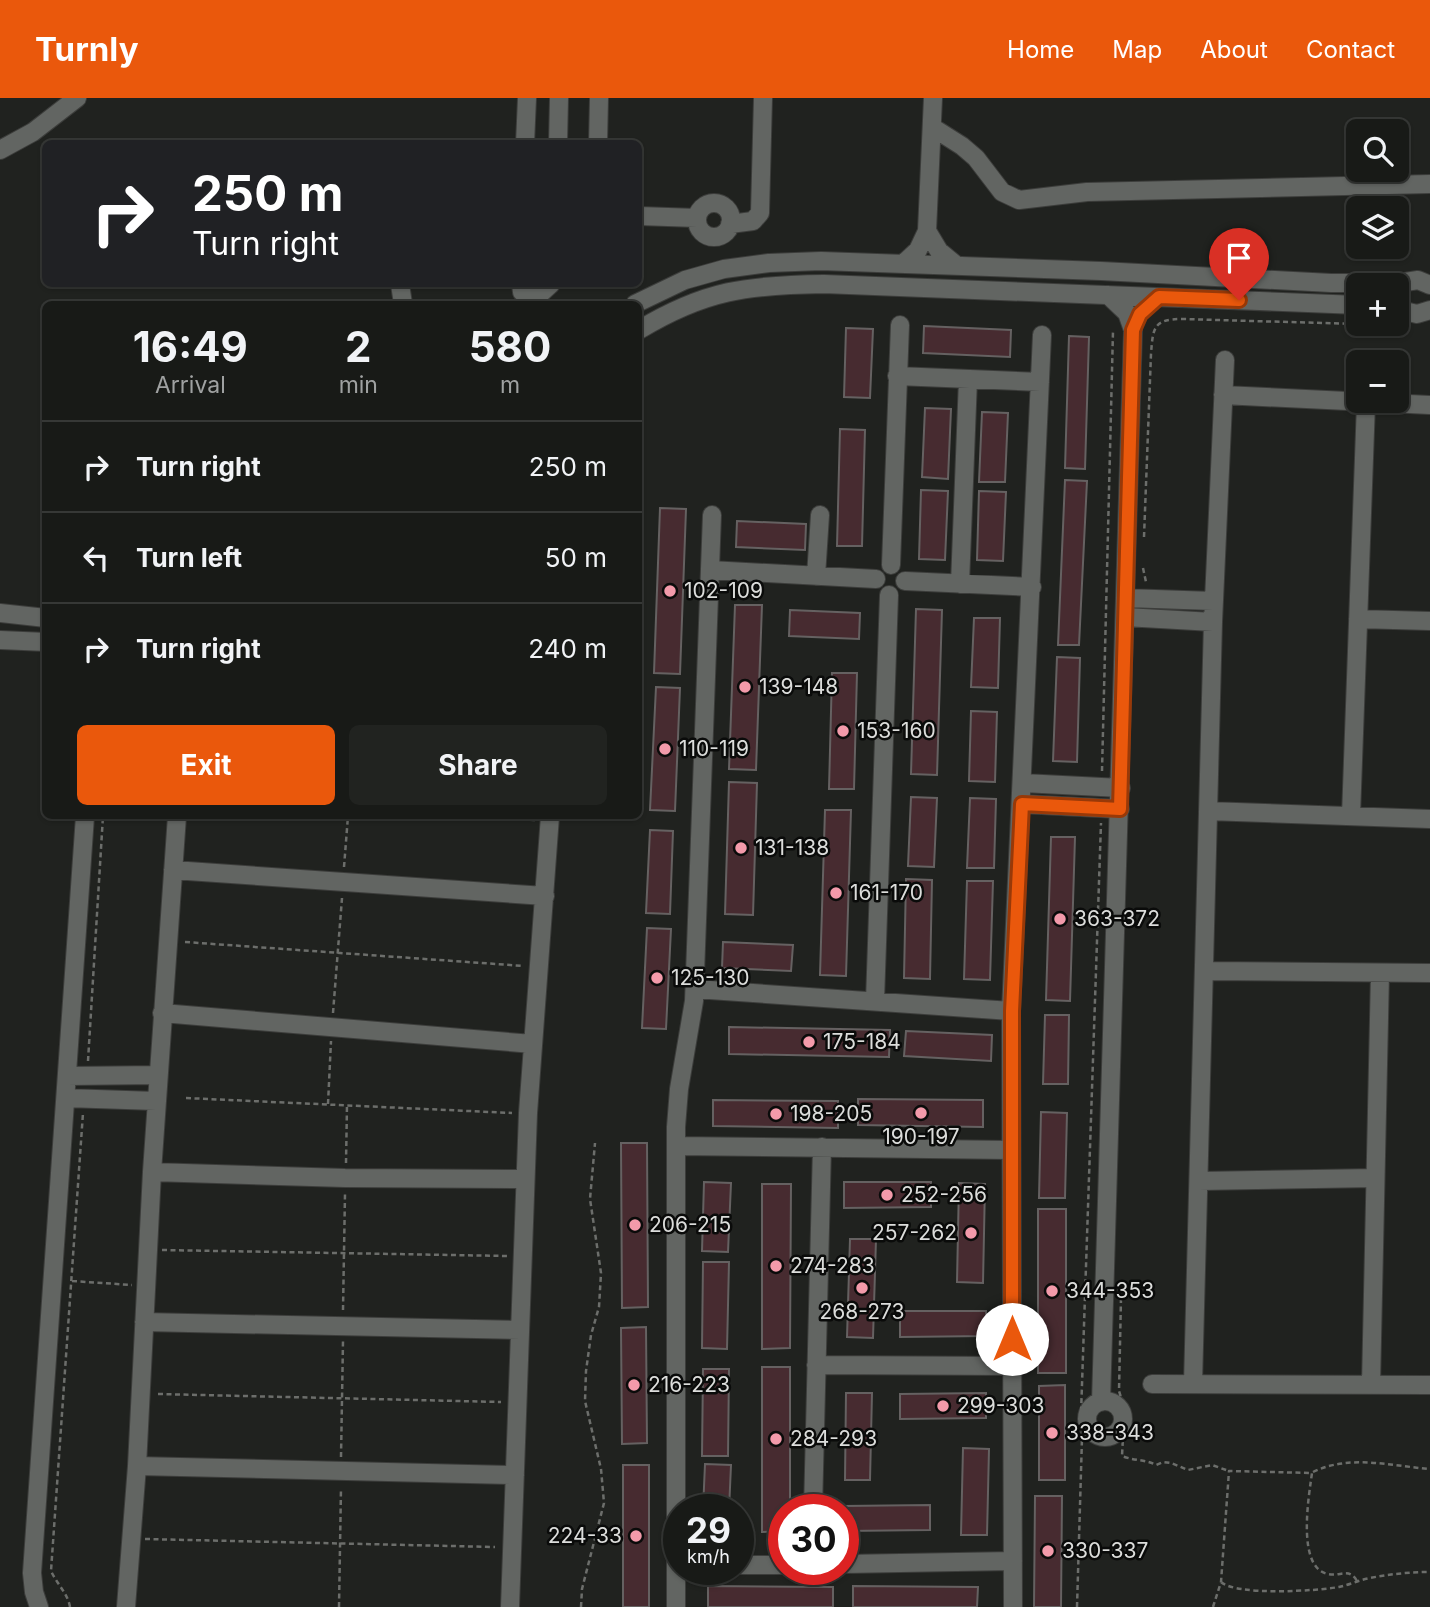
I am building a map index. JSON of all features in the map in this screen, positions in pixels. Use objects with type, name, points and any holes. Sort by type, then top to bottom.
[{"type":"street","points":[[0,150],[33,132],[77,98]]},
{"type":"street","points":[[526,140],[527,98]]},
{"type":"street","points":[[558,140],[559,98]]},
{"type":"street","points":[[598,140],[599,98]]},
{"type":"street","points":[[730,224],[753,221],[760,213],[763,98]]},
{"type":"street","points":[[903,264],[918,250],[927,232],[933,98]]},
{"type":"street","points":[[932,127],[976,158],[1002,192],[1019,200],[1087,192],[1430,184]]},
{"type":"street","points":[[717,203],[726,208],[731,218],[724,233],[708,236],[700,229],[697,219],[701,208],[717,203]]},
{"type":"street","points":[[642,216],[697,219]]},
{"type":"street","points":[[927,232],[939,251],[956,265]]},
{"type":"street","points":[[641,301],[685,280],[724,269],[769,263],[821,261],[1331,283],[1391,284],[1418,280],[1430,285]]},
{"type":"street","points":[[642,328],[692,302],[729,291],[771,285],[824,284],[1346,305]]},
{"type":"street","points":[[521,287],[522,292],[531,298],[538,296],[548,287]]},
{"type":"street","points":[[1101,1402],[1133,330],[1127,313],[1108,295]]},
{"type":"street","points":[[1133,330],[1140,314],[1159,297]]},
{"type":"street","points":[[1409,315],[1430,310]]},
{"type":"street","points":[[891,565],[900,325]]},
{"type":"street","points":[[1013,1607],[1012,1011],[1042,335]]},
{"type":"street","points":[[1194,1384],[1213,601],[1225,360]]},
{"type":"street","points":[[897,376],[1040,382]]},
{"type":"street","points":[[960,584],[968,379]]},
{"type":"street","points":[[1223,395],[1346,402]]},
{"type":"street","points":[[1409,404],[1430,405]]},
{"type":"street","points":[[1351,816],[1366,413]]},
{"type":"street","points":[[678,1494],[676,1146],[678,1099],[695,989],[712,515]]},
{"type":"street","points":[[816,576],[820,515]]},
{"type":"street","points":[[889,595],[878,588],[876,579],[879,571],[891,565]]},
{"type":"street","points":[[889,595],[902,589],[905,581],[903,572],[891,565]]},
{"type":"street","points":[[710,570],[876,579]]},
{"type":"street","points":[[905,581],[1032,587]]},
{"type":"street","points":[[874,1001],[889,595]]},
{"type":"street","points":[[1126,598],[1213,601]]},
{"type":"street","points":[[0,613],[42,618]]},
{"type":"street","points":[[1125,617],[1213,622]]},
{"type":"street","points":[[1358,619],[1430,621]]},
{"type":"street","points":[[0,640],[42,642]]},
{"type":"street","points":[[1023,783],[1121,788]]},
{"type":"street","points":[[1022,804],[1120,809]]},
{"type":"street","points":[[1208,811],[1430,819]]},
{"type":"street","points":[[39,1607],[32,1573],[85,819]]},
{"type":"street","points":[[126,1607],[137,1466],[156,1101],[177,819]]},
{"type":"street","points":[[510,1607],[528,1113],[550,819]]},
{"type":"street","points":[[173,870],[545,896]]},
{"type":"street","points":[[1204,971],[1430,974]]},
{"type":"street","points":[[1371,1385],[1380,973]]},
{"type":"street","points":[[695,989],[1012,1011]]},
{"type":"street","points":[[162,1013],[533,1044]]},
{"type":"street","points":[[67,1076],[158,1075]]},
{"type":"street","points":[[66,1098],[156,1101]]},
{"type":"street","points":[[676,1146],[1011,1150]]},
{"type":"street","points":[[813,1494],[822,1147]]},
{"type":"street","points":[[152,1172],[345,1178],[525,1179]]},
{"type":"street","points":[[1199,1181],[1375,1178]]},
{"type":"street","points":[[144,1322],[520,1330]]},
{"type":"street","points":[[816,1365],[1012,1366]]},
{"type":"street","points":[[1152,1384],[1430,1385]]},
{"type":"street","points":[[137,1466],[515,1475]]},
{"type":"street","points":[[859,1564],[1013,1561]]},
{"type":"street","points":[[677,1607],[678,1585]]},
{"type":"path","points":[[1144,539],[1151,354],[1153,331],[1158,325],[1168,319],[1346,317]]},
{"type":"path","points":[[1102,787],[1113,331]]},
{"type":"path","points":[[1143,564],[1143,576],[1154,589],[1154,599]]},
{"type":"path","points":[[1077,1607],[1101,808]]},
{"type":"path","points":[[87,1075],[103,819]]},
{"type":"path","points":[[328,1104],[348,819]]},
{"type":"path","points":[[167,941],[540,967]]},
{"type":"path","points":[[187,1098],[528,1113]]},
{"type":"path","points":[[70,1607],[69,1600],[51,1571],[84,1100]]},
{"type":"path","points":[[339,1607],[347,1105]]},
{"type":"path","points":[[580,1607],[604,1503],[600,1469],[585,1401],[586,1371],[591,1335],[599,1307],[601,1273],[590,1199],[595,1143]]},
{"type":"path","points":[[148,1250],[522,1256]]},
{"type":"path","points":[[72,1281],[146,1286]]},
{"type":"path","points":[[1122,1295],[1119,1391],[1127,1417],[1122,1456],[1132,1461],[1147,1460],[1156,1465],[1171,1463],[1188,1470],[1213,1465],[1229,1471],[1312,1472],[1338,1462],[1430,1469]]},
{"type":"path","points":[[140,1394],[517,1403]]},
{"type":"path","points":[[1213,1607],[1221,1582],[1229,1471]]},
{"type":"path","points":[[1312,1472],[1307,1539],[1310,1559],[1323,1572],[1346,1572],[1354,1575],[1357,1581]]},
{"type":"path","points":[[131,1539],[512,1548]]},
{"type":"path","points":[[1221,1582],[1227,1588],[1300,1590],[1340,1586],[1411,1572],[1430,1573]]},
{"type":"building","points":[[924,326],[1011,330],[1010,357],[923,353]]},
{"type":"building","points":[[846,328],[873,329],[870,398],[844,397]]},
{"type":"building","points":[[1069,336],[1089,337],[1085,469],[1065,468]]},
{"type":"building","points":[[925,408],[951,409],[948,479],[922,477]]},
{"type":"building","points":[[982,412],[1008,413],[1005,482],[979,482]]},
{"type":"building","points":[[840,429],[865,430],[862,546],[837,546]]},
{"type":"building","points":[[1065,480],[1087,481],[1079,645],[1058,645]]},
{"type":"building","points":[[921,490],[948,491],[945,560],[919,559]]},
{"type":"building","points":[[979,491],[1006,492],[1003,561],[977,560]]},
{"type":"building","name":"102-109","points":[[660,508],[686,509],[680,674],[654,673]]},
{"type":"building","points":[[737,521],[806,524],[805,550],[736,547]]},
{"type":"building","name":"139-148","points":[[735,605],[762,605],[756,770],[729,769]]},
{"type":"building","points":[[916,609],[942,610],[937,775],[911,774]]},
{"type":"building","points":[[790,610],[860,613],[859,639],[789,636]]},
{"type":"building","points":[[974,618],[1000,618],[998,688],[971,687]]},
{"type":"building","points":[[1057,657],[1080,658],[1077,762],[1053,761]]},
{"type":"building","name":"153-160","points":[[832,673],[857,673],[854,789],[829,789]]},
{"type":"building","name":"110-119","points":[[656,687],[680,688],[675,811],[650,810]]},
{"type":"building","points":[[971,711],[997,712],[995,782],[969,781]]},
{"type":"building","name":"131-138","points":[[729,782],[757,783],[753,915],[725,914]]},
{"type":"building","points":[[911,797],[937,798],[934,867],[908,866]]},
{"type":"building","points":[[970,798],[996,799],[994,868],[967,868]]},
{"type":"building","name":"161-170","points":[[825,810],[851,810],[846,976],[820,975]]},
{"type":"building","points":[[650,830],[673,831],[670,914],[646,913]]},
{"type":"building","name":"363-372","points":[[1051,837],[1075,837],[1070,1001],[1046,1000]]},
{"type":"building","points":[[906,879],[932,880],[930,979],[904,978]]},
{"type":"building","points":[[967,881],[993,881],[990,980],[964,979]]},
{"type":"building","name":"125-130","points":[[647,928],[671,929],[666,1029],[642,1028]]},
{"type":"building","points":[[723,942],[793,945],[791,971],[722,968]]},
{"type":"building","points":[[1045,1015],[1069,1015],[1068,1084],[1043,1084]]},
{"type":"building","name":"175-184","points":[[729,1027],[890,1030],[889,1057],[729,1054]]},
{"type":"building","points":[[906,1031],[992,1035],[991,1061],[904,1056]]},
{"type":"building","name":"190-197","points":[[858,1099],[983,1100],[983,1127],[858,1125]]},
{"type":"building","name":"198-205","points":[[713,1100],[838,1101],[838,1128],[713,1126]]},
{"type":"building","points":[[1041,1112],[1067,1113],[1065,1198],[1039,1198]]},
{"type":"building","name":"206-215","points":[[621,1143],[647,1143],[648,1307],[622,1308]]},
{"type":"building","points":[[704,1182],[731,1183],[728,1252],[702,1251]]},
{"type":"building","name":"252-256","points":[[844,1182],[931,1182],[931,1207],[844,1208]]},
{"type":"building","name":"257-262","points":[[959,1183],[985,1184],[983,1283],[957,1282]]},
{"type":"building","name":"274-283","points":[[762,1184],[791,1184],[790,1348],[762,1349]]},
{"type":"building","name":"344-353","points":[[1038,1209],[1066,1209],[1066,1373],[1038,1373]]},
{"type":"building","name":"268-273","points":[[850,1239],[876,1239],[873,1338],[847,1337]]},
{"type":"building","points":[[703,1262],[729,1262],[727,1349],[702,1348]]},
{"type":"building","points":[[900,1311],[986,1311],[986,1336],[900,1337]]},
{"type":"building","name":"216-223","points":[[646,1327],[647,1443],[622,1444],[621,1328]]},
{"type":"building","name":"284-293","points":[[762,1367],[790,1367],[790,1494],[768,1494],[768,1532],[762,1532]]},
{"type":"building","points":[[703,1369],[729,1369],[728,1456],[702,1456]]},
{"type":"building","name":"338-343","points":[[1065,1385],[1065,1480],[1039,1480],[1039,1386]]},
{"type":"building","points":[[846,1393],[872,1393],[870,1480],[845,1480]]},
{"type":"building","name":"299-303","points":[[986,1393],[986,1418],[900,1419],[900,1394]]},
{"type":"building","points":[[963,1448],[989,1449],[987,1535],[961,1535]]},
{"type":"building","points":[[705,1464],[731,1465],[730,1494],[704,1494]]},
{"type":"building","name":"224-33","points":[[623,1465],[649,1465],[649,1607],[623,1607]]},
{"type":"building","name":"330-337","points":[[1035,1496],[1062,1496],[1061,1607],[1034,1607]]},
{"type":"building","points":[[930,1505],[930,1530],[859,1531],[859,1506]]},
{"type":"building","points":[[708,1586],[833,1587],[833,1607],[708,1607]]},
{"type":"building","points":[[853,1586],[978,1587],[977,1607],[853,1607]]},
{"type":"place","name":"102-109","points":[[670,591]]},
{"type":"place","name":"139-148","points":[[745,687]]},
{"type":"place","name":"153-160","points":[[843,731]]},
{"type":"place","name":"110-119","points":[[665,749]]},
{"type":"place","name":"131-138","points":[[741,848]]},
{"type":"place","name":"161-170","points":[[836,893]]},
{"type":"place","name":"363-372","points":[[1060,919]]},
{"type":"place","name":"125-130","points":[[657,978]]},
{"type":"place","name":"175-184","points":[[809,1042]]},
{"type":"place","name":"190-197","points":[[921,1113]]},
{"type":"place","name":"198-205","points":[[776,1114]]},
{"type":"place","name":"252-256","points":[[887,1195]]},
{"type":"place","name":"206-215","points":[[635,1225]]},
{"type":"place","name":"257-262","points":[[971,1233]]},
{"type":"place","name":"274-283","points":[[776,1266]]},
{"type":"place","name":"268-273","points":[[862,1288]]},
{"type":"place","name":"344-353","points":[[1052,1291]]},
{"type":"place","name":"216-223","points":[[634,1385]]},
{"type":"place","name":"299-303","points":[[943,1406]]},
{"type":"place","name":"338-343","points":[[1052,1433]]},
{"type":"place","name":"284-293","points":[[776,1439]]},
{"type":"place","name":"224-33","points":[[636,1536]]},
{"type":"place","name":"330-337","points":[[1048,1551]]},
{"type":"route","points":[[1012,1339],[1012,1011],[1022,804],[1120,809],[1133,330],[1140,314],[1159,297],[1239,300]]}]
